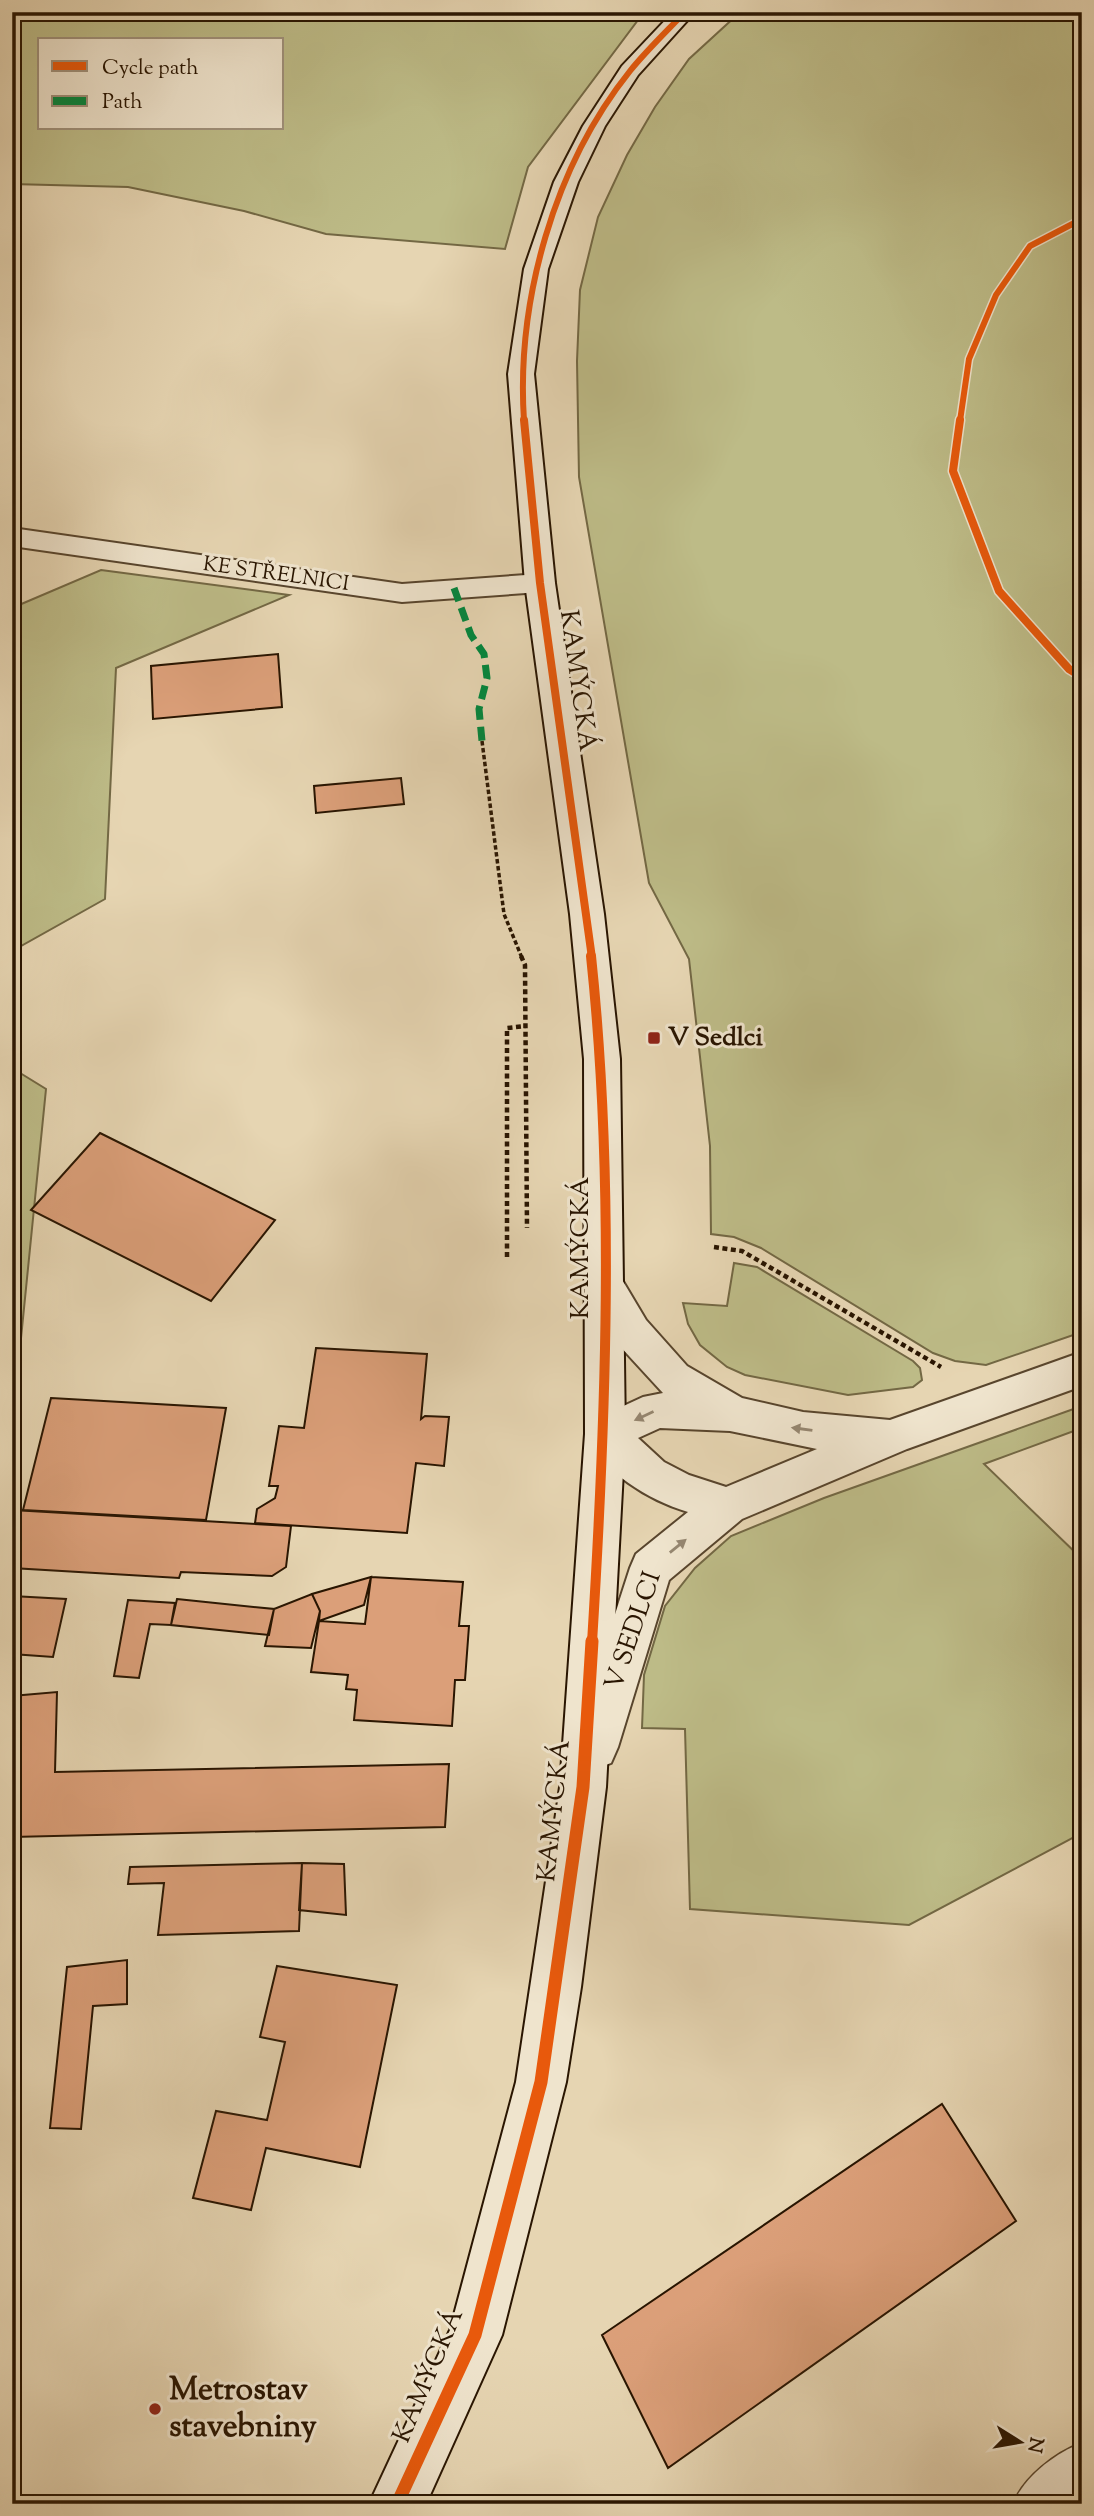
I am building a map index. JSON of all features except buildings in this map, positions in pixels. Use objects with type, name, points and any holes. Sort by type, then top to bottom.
[{"type":"main road","name":"KAMÝCKÁ","points":[[397,2504],[475,2335],[538,2096],[557,1987],[583,1787],[605,1434],[602,1059],[587,915],[540,583],[528,475],[521,374],[536,269],[566,181],[594,126],[631,71],[685,12]]},
{"type":"main road","name":"KE STŘELNICI","points":[[12,537],[402,593],[540,583]]},
{"type":"main road","points":[[604,1284],[632,1332],[673,1378],[733,1415]]},
{"type":"main road","name":"V SEDLCI","points":[[583,1787],[651,1568],[727,1506],[894,1436],[1082,1368]]},
{"type":"main road","points":[[727,1506],[679,1491],[649,1475],[605,1434],[657,1410],[733,1415],[803,1430],[894,1436]]},
{"type":"lane","points":[[1036,2504],[1082,2465]]},
{"type":"path","points":[[482,741],[504,914],[525,965],[527,1228]]},
{"type":"path","points":[[507,1256],[507,1028],[526,1026]]},
{"type":"path","points":[[714,1247],[742,1251],[950,1373]]},
{"type":"shaded area","points":[[12,12],[644,12],[528,167],[505,249],[326,234],[244,211],[128,187],[12,184]]},
{"type":"shaded area","points":[[765,12],[1082,12],[1082,1332],[986,1365],[955,1361],[933,1353],[761,1248],[734,1237],[711,1234],[710,1146],[689,959],[649,883],[579,477],[577,361],[580,290],[598,217],[627,155],[655,107],[689,59],[737,15]]},
{"type":"shaded area","points":[[101,570],[289,595],[116,668],[105,899],[12,951],[12,608]]},
{"type":"shaded area","points":[[12,1068],[46,1089],[18,1368],[12,1373]]},
{"type":"shaded area","points":[[734,1263],[757,1267],[913,1361],[920,1368],[922,1380],[913,1387],[848,1395],[745,1375],[727,1367],[700,1345],[688,1324],[683,1303],[727,1306]]},
{"type":"shaded area","points":[[1082,1406],[1082,1428],[984,1464],[1082,1559],[1082,1833],[909,1925],[690,1909],[685,1729],[642,1728],[644,1675],[665,1606],[695,1568],[731,1536],[824,1498]]},
{"type":"marked path","points":[[454,588],[471,635],[484,654],[487,678],[479,709],[482,741]]},
{"type":"cycle path","points":[[397,2504],[475,2335],[541,2082],[557,1987],[583,1787],[605,1434],[602,1059],[587,914],[540,583],[528,475],[521,374],[536,269],[566,182],[594,126],[630,71],[685,12]]},
{"type":"cycle path","points":[[1082,219],[1030,246],[996,295],[969,359],[953,471],[999,591],[1069,669],[1082,677]]},
{"type":"place","name":"V Sedlci","points":[[654,1038]]},
{"type":"place","name":"Metrostav stavebniny","points":[[155,2409]]}]
